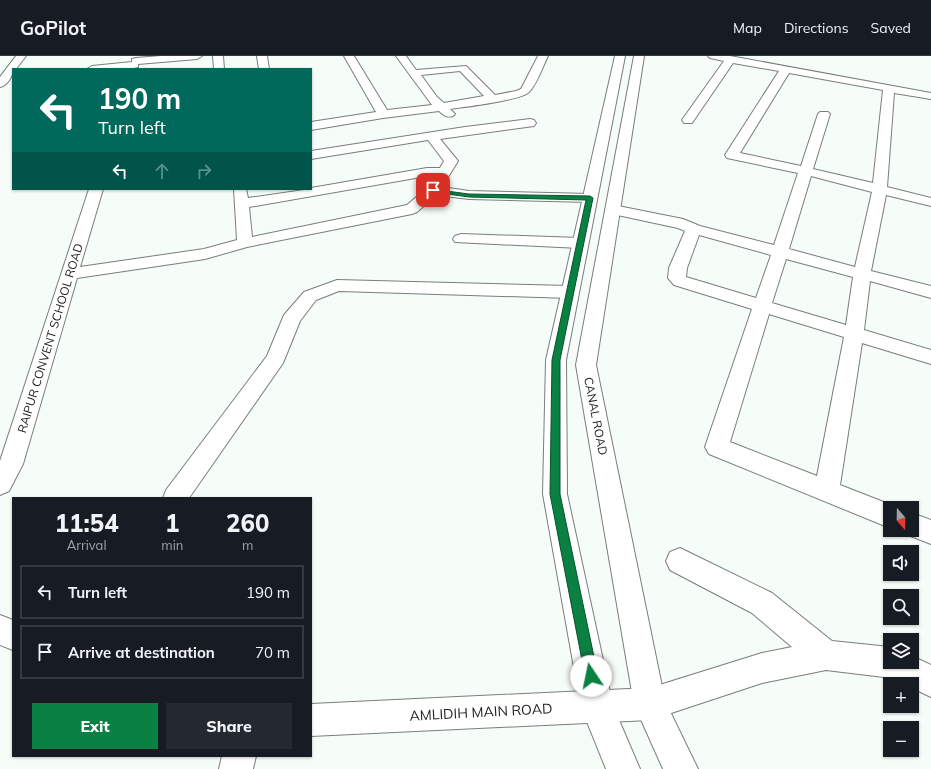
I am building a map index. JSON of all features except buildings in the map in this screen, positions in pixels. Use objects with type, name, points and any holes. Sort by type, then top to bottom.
[{"type":"street","points":[[13,68],[21,56]]},
{"type":"street","points":[[99,68],[197,56]]},
{"type":"street","points":[[218,56],[219,68]]},
{"type":"street","points":[[262,56],[264,68]]},
{"type":"street","points":[[349,56],[383,114]]},
{"type":"street","points":[[401,56],[433,99],[465,131]]},
{"type":"street","points":[[312,126],[383,114],[514,96],[525,91],[543,56]]},
{"type":"street","points":[[620,56],[556,360],[555,494],[597,706],[623,769]]},
{"type":"street","name":"CANAL ROAD","points":[[639,56],[586,365],[650,704],[681,769]]},
{"type":"street","points":[[713,56],[931,96]]},
{"type":"street","points":[[746,56],[757,64]]},
{"type":"street","points":[[688,120],[730,59]]},
{"type":"street","points":[[415,73],[462,68],[492,98]]},
{"type":"street","points":[[786,69],[732,155],[806,171],[931,202]]},
{"type":"street","points":[[6,79],[12,70]]},
{"type":"street","points":[[826,491],[854,335],[862,274],[880,189],[889,88]]},
{"type":"street","points":[[824,114],[717,447],[883,513]]},
{"type":"street","points":[[312,155],[465,131],[530,123]]},
{"type":"street","points":[[70,274],[205,254],[245,243],[412,209],[433,190],[443,172],[451,162],[432,137]]},
{"type":"street","points":[[312,187],[427,172],[443,172]]},
{"type":"street","name":"RAIPUR CONVENT SCHOOL ROAD","points":[[0,484],[11,464],[96,190]]},
{"type":"street","points":[[245,243],[240,196],[287,190]]},
{"type":"street","points":[[433,190],[469,195],[590,198]]},
{"type":"street","points":[[613,210],[683,224],[694,229],[931,292]]},
{"type":"street","points":[[694,229],[678,268],[677,278],[680,281],[854,335],[931,357]]},
{"type":"street","points":[[462,240],[580,243]]},
{"type":"street","points":[[176,497],[276,358],[292,319],[310,296],[336,285],[570,292]]},
{"type":"street","points":[[919,528],[931,532]]},
{"type":"street","points":[[680,561],[762,603],[826,655],[894,663],[931,681]]},
{"type":"street","points":[[0,630],[12,635]]},
{"type":"street","name":"AMLIDIH MAIN ROAD","points":[[312,720],[650,704],[762,668],[826,655]]},
{"type":"street","points":[[236,769],[239,757]]},
{"type":"route","points":[[433,190],[469,195],[590,198],[556,360],[555,494],[591,676]]}]
